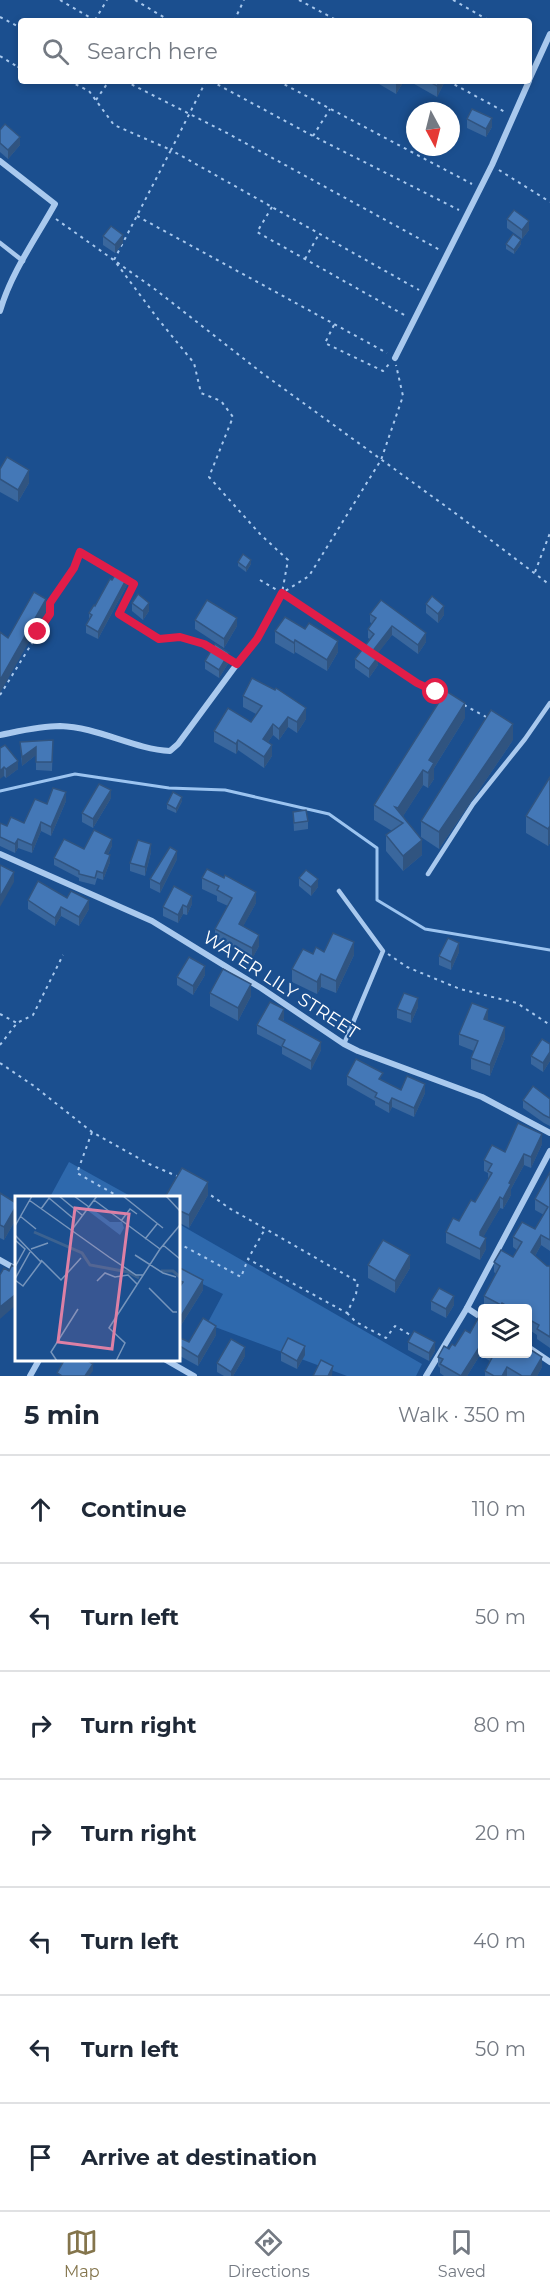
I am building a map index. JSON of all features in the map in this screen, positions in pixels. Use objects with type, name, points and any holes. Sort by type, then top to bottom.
[{"type":"street","points":[[532,74],[550,33]]},
{"type":"street","points":[[395,357],[492,165],[528,84]]},
{"type":"street","points":[[0,161],[55,204],[23,261],[0,311]]},
{"type":"street","points":[[0,735],[62,726],[92,731],[158,750],[170,751],[178,744],[237,664]]},
{"type":"street","name":"WATER LILY STREET","points":[[0,854],[152,921],[261,988],[344,1044],[482,1097],[550,1133]]},
{"type":"street","points":[[426,1376],[467,1308],[550,1151]]},
{"type":"street","points":[[0,1260],[15,1268]]},
{"type":"street","points":[[467,1308],[478,1315]]},
{"type":"street","points":[[532,1350],[550,1362]]},
{"type":"street","points":[[30,1376],[38,1361]]},
{"type":"street","points":[[169,1361],[194,1376]]},
{"type":"lane","points":[[0,243],[23,261]]},
{"type":"lane","points":[[428,874],[473,804],[525,739],[550,703]]},
{"type":"lane","points":[[339,891],[383,951],[344,1044]]},
{"type":"path","points":[[60,0],[91,18]]},
{"type":"path","points":[[98,18],[107,0]]},
{"type":"path","points":[[135,0],[165,18]]},
{"type":"path","points":[[235,18],[244,0]]},
{"type":"path","points":[[299,0],[332,18]]},
{"type":"path","points":[[453,0],[485,18]]},
{"type":"path","points":[[0,16],[18,25]]},
{"type":"path","points":[[0,56],[18,67]]},
{"type":"path","points":[[78,84],[90,91],[114,124],[171,150],[427,295]]},
{"type":"path","points":[[96,100],[107,84]]},
{"type":"path","points":[[131,84],[447,254]]},
{"type":"path","points":[[114,260],[204,84]]},
{"type":"path","points":[[217,84],[467,214]]},
{"type":"path","points":[[284,84],[480,188]]},
{"type":"path","points":[[454,84],[513,116]]},
{"type":"path","points":[[313,136],[330,109]]},
{"type":"path","points":[[492,165],[550,202]]},
{"type":"path","points":[[272,207],[257,232],[414,320]]},
{"type":"path","points":[[49,215],[156,290],[262,373],[550,585]]},
{"type":"path","points":[[137,216],[395,357],[403,396],[381,460],[309,576],[282,593]]},
{"type":"path","points":[[305,259],[319,234]]},
{"type":"path","points":[[114,260],[194,363],[201,393],[221,401],[233,417],[208,477],[260,534],[288,560],[282,593],[257,639],[237,664]]},
{"type":"path","points":[[334,324],[325,343],[383,370],[395,357]]},
{"type":"path","points":[[535,572],[550,533]]},
{"type":"path","points":[[0,695],[50,614],[50,603],[74,568],[80,552],[134,584],[119,614],[159,639],[180,637],[204,644],[212,649]]},
{"type":"path","points":[[260,580],[366,648]]},
{"type":"path","points":[[375,654],[417,683],[446,697]]},
{"type":"path","points":[[455,701],[494,722]]},
{"type":"path","points":[[383,951],[407,967],[460,989],[517,1003],[550,1025]]},
{"type":"path","points":[[0,1045],[17,1023],[33,1015],[63,955]]},
{"type":"path","points":[[0,1014],[17,1023]]},
{"type":"path","points":[[0,1063],[93,1132],[149,1164],[185,1180]]},
{"type":"path","points":[[93,1132],[77,1173],[119,1196]]},
{"type":"path","points":[[204,1190],[229,1208],[358,1282],[356,1294],[347,1313]]},
{"type":"path","points":[[180,1244],[240,1277],[265,1229]]},
{"type":"path","points":[[248,1259],[347,1313],[356,1322],[386,1338],[395,1326],[414,1337]]},
{"type":"shaded area","points":[[69,1162],[130,1196],[51,1196]]},
{"type":"shaded area","points":[[180,1225],[422,1364],[416,1376],[347,1376],[207,1324],[223,1294],[182,1274],[180,1276]]},
{"type":"building","points":[[472,109],[492,118],[486,129],[467,119]]},
{"type":"building","points":[[5,124],[20,137],[8,150],[0,143],[0,130]]},
{"type":"building","points":[[514,210],[529,221],[522,230],[507,219]]},
{"type":"building","points":[[111,226],[123,235],[115,245],[103,236]]},
{"type":"building","points":[[513,234],[521,240],[514,250],[506,244]]},
{"type":"building","points":[[7,457],[29,470],[18,490],[0,479],[0,469]]},
{"type":"building","points":[[243,554],[251,560],[246,568],[238,562]]},
{"type":"building","points":[[118,570],[128,576],[98,632],[86,625],[92,615],[89,613]]},
{"type":"building","points":[[34,592],[46,599],[0,680],[0,632],[8,638]]},
{"type":"building","points":[[138,594],[149,603],[143,611],[132,603]]},
{"type":"building","points":[[432,596],[444,606],[438,614],[426,604]]},
{"type":"building","points":[[207,600],[237,618],[224,639],[195,620]]},
{"type":"building","points":[[381,600],[426,633],[418,645],[392,626],[372,652],[378,657],[369,669],[355,659],[374,634],[368,629],[376,618],[370,614]]},
{"type":"building","points":[[285,617],[305,629],[309,623],[338,641],[327,660],[295,640],[294,643],[275,631]]},
{"type":"building","points":[[215,644],[229,653],[219,670],[205,661]]},
{"type":"building","points":[[252,678],[275,690],[276,688],[306,708],[297,722],[288,717],[279,729],[273,724],[263,739],[272,745],[264,757],[238,740],[236,744],[214,731],[228,708],[251,722],[262,706],[243,696]]},
{"type":"building","points":[[446,691],[465,703],[429,760],[434,763],[428,773],[423,770],[398,808],[395,807],[422,840],[403,856],[386,835],[403,823],[374,805]]},
{"type":"building","points":[[491,710],[513,724],[439,832],[421,821]]},
{"type":"building","points":[[53,740],[52,762],[36,762],[36,747],[22,757],[20,742]]},
{"type":"building","points":[[5,745],[18,761],[0,771],[0,748]]},
{"type":"building","points":[[550,777],[550,826],[548,829],[526,816]]},
{"type":"building","points":[[99,784],[111,790],[93,819],[82,813]]},
{"type":"building","points":[[53,788],[66,792],[51,827],[41,822],[32,845],[18,839],[15,844],[0,837],[0,823],[7,826],[11,817],[24,823],[35,799],[47,804]]},
{"type":"building","points":[[173,792],[182,797],[176,809],[167,804]]},
{"type":"building","points":[[306,810],[308,821],[294,823],[293,812]]},
{"type":"building","points":[[94,830],[112,839],[105,853],[110,855],[103,873],[97,871],[95,878],[79,874],[79,871],[54,858],[64,839],[84,849]]},
{"type":"building","points":[[138,840],[151,844],[145,867],[130,863]]},
{"type":"building","points":[[170,847],[177,851],[160,884],[150,879]]},
{"type":"building","points":[[0,865],[14,872],[0,897]]},
{"type":"building","points":[[207,869],[224,878],[225,875],[256,892],[239,924],[259,935],[252,948],[215,929],[232,898],[217,890],[219,886],[202,878]]},
{"type":"building","points":[[306,870],[318,879],[311,887],[299,878]]},
{"type":"building","points":[[38,881],[67,898],[71,891],[89,900],[79,917],[61,907],[55,918],[28,900]]},
{"type":"building","points":[[174,886],[192,896],[187,907],[183,905],[178,915],[163,907]]},
{"type":"building","points":[[333,933],[354,942],[336,981],[321,974],[317,982],[292,969],[303,949],[313,954],[316,947],[324,952]]},
{"type":"building","points":[[448,938],[459,943],[451,962],[439,956]]},
{"type":"building","points":[[189,957],[205,966],[193,986],[177,977]]},
{"type":"building","points":[[223,969],[251,984],[238,1008],[210,993]]},
{"type":"building","points":[[404,993],[418,998],[411,1014],[397,1009]]},
{"type":"building","points":[[270,1002],[284,1009],[279,1019],[321,1042],[311,1061],[282,1046],[285,1040],[257,1025]]},
{"type":"building","points":[[472,1003],[488,1009],[484,1019],[505,1027],[490,1065],[471,1058],[478,1041],[459,1034]]},
{"type":"building","points":[[542,1039],[550,1044],[550,1052],[543,1063],[531,1056]]},
{"type":"building","points":[[356,1059],[383,1073],[379,1079],[401,1090],[407,1076],[425,1084],[414,1108],[392,1098],[389,1104],[375,1097],[377,1093],[347,1076]]},
{"type":"building","points":[[533,1086],[550,1099],[550,1118],[523,1100]]},
{"type":"building","points":[[518,1123],[542,1134],[531,1157],[524,1154],[503,1199],[500,1197],[480,1232],[480,1235],[486,1238],[480,1249],[446,1232],[453,1218],[459,1221],[471,1200],[475,1202],[492,1173],[488,1171],[492,1164],[484,1160],[492,1145],[505,1152]]},
{"type":"building","points":[[182,1168],[208,1182],[189,1215],[180,1211],[180,1196],[166,1196]]},
{"type":"building","points":[[550,1172],[550,1240],[541,1235],[531,1252],[550,1266],[550,1337],[537,1329],[539,1325],[532,1321],[532,1304],[499,1304],[484,1296],[500,1266],[494,1262],[501,1250],[513,1257],[522,1242],[513,1237],[522,1222],[535,1229],[548,1207],[535,1199]]},
{"type":"building","points":[[0,1193],[15,1202],[15,1208],[4,1227],[0,1225]]},
{"type":"building","points":[[383,1240],[410,1255],[395,1281],[368,1265]]},
{"type":"building","points":[[12,1265],[15,1267],[15,1295],[0,1307],[0,1275],[4,1268],[9,1271]]},
{"type":"building","points":[[180,1268],[203,1280],[180,1318],[180,1286],[183,1282],[180,1281]]},
{"type":"building","points":[[439,1288],[454,1296],[446,1309],[431,1301]]},
{"type":"building","points":[[203,1318],[216,1326],[198,1357],[180,1346],[180,1338],[189,1342]]},
{"type":"building","points":[[478,1318],[478,1349],[461,1376],[440,1364],[443,1359],[438,1357],[444,1346],[449,1349],[452,1344],[455,1346],[465,1330],[470,1333]]},
{"type":"building","points":[[414,1331],[435,1342],[429,1353],[408,1342]]},
{"type":"building","points":[[288,1338],[305,1346],[297,1361],[281,1352]]},
{"type":"building","points":[[231,1339],[245,1347],[231,1372],[217,1363]]},
{"type":"building","points":[[532,1351],[542,1357],[531,1376],[522,1376],[507,1367],[502,1376],[494,1376],[485,1371],[492,1358],[532,1358]]},
{"type":"building","points":[[321,1360],[333,1366],[328,1376],[313,1376]]},
{"type":"building","points":[[64,1361],[88,1361],[93,1364],[85,1376],[62,1376],[57,1373]]},
{"type":"waterway","points":[[0,791],[75,774],[169,788],[225,790],[329,814],[377,848],[377,900],[425,929],[550,950]]},
{"type":"route","points":[[38,632],[50,614],[50,603],[74,568],[80,552],[134,584],[119,614],[159,639],[180,637],[204,644],[237,664],[257,639],[282,593],[417,683],[436,692]]}]
